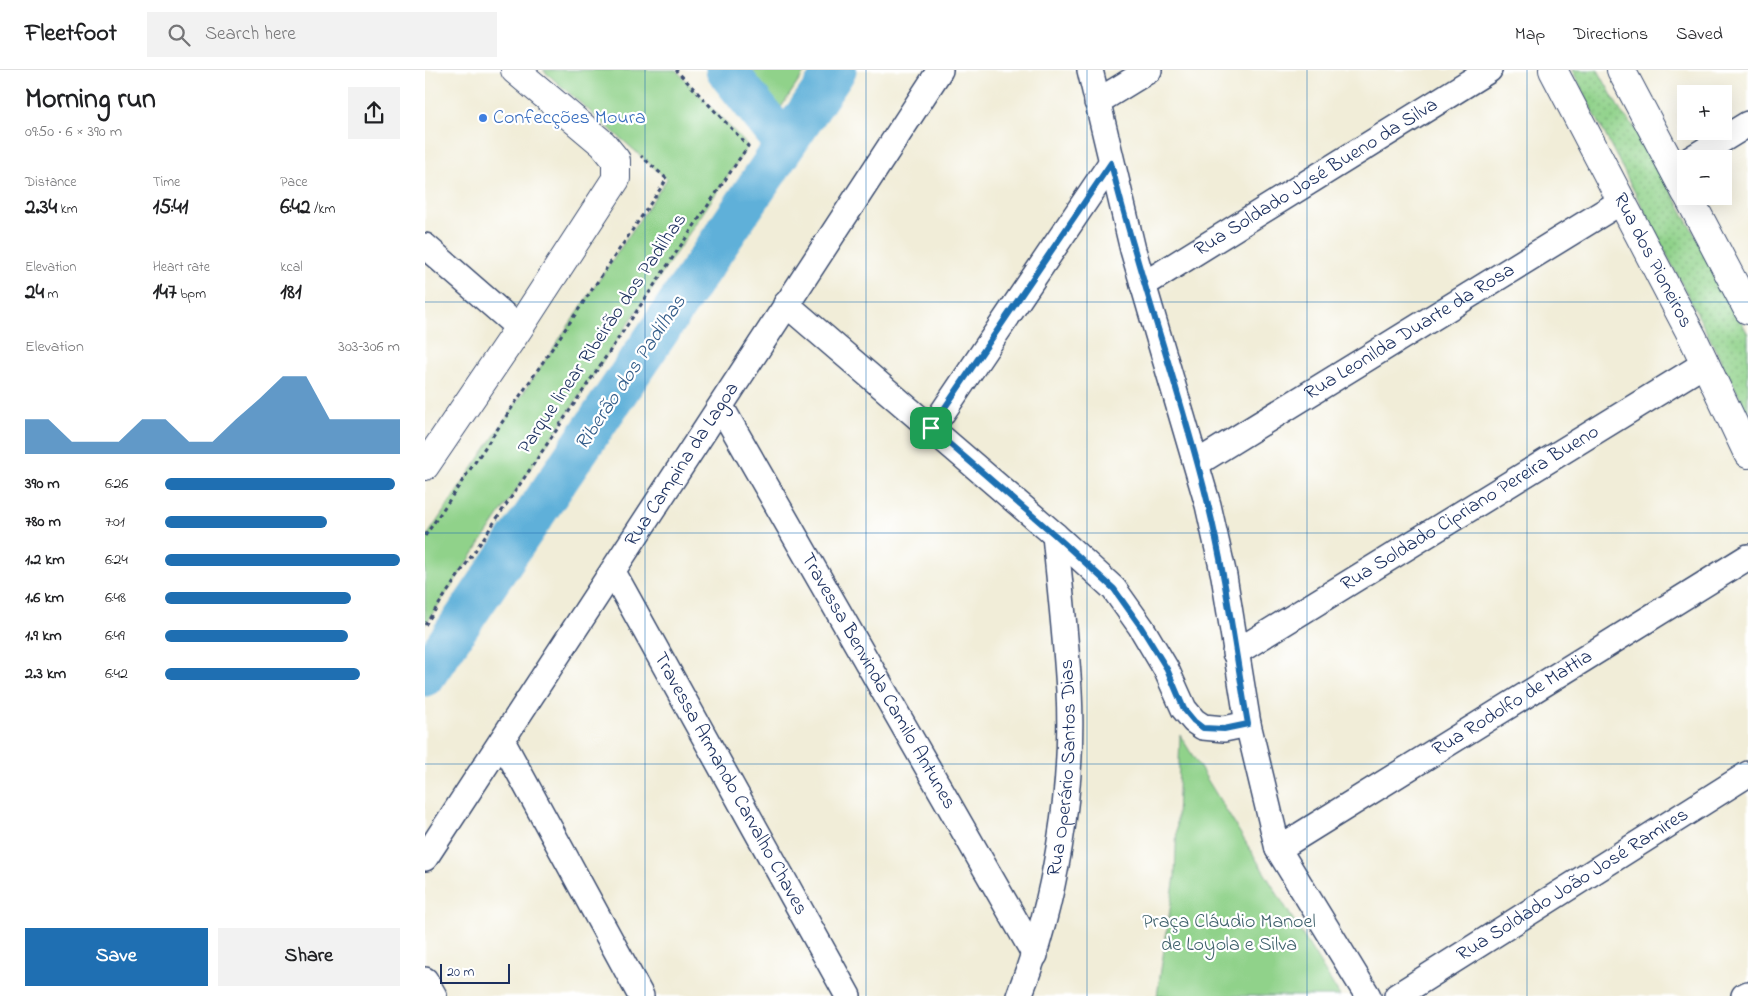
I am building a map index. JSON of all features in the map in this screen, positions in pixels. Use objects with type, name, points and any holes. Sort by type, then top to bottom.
[{"type":"main road","points":[[425,466],[617,179],[616,160],[603,144],[515,70]]},
{"type":"main road","name":"Rua dos Pioneiros","points":[[1553,70],[1706,363],[1748,454]]},
{"type":"main road","points":[[1621,70],[1677,153]]},
{"type":"main road","points":[[1692,205],[1748,310]]},
{"type":"street","name":"Rua Campina da Lagoa","points":[[425,858],[940,70]]},
{"type":"street","points":[[1090,70],[1111,163],[1143,285],[1197,462],[1222,568],[1248,724],[1278,849],[1368,996]]},
{"type":"street","points":[[1097,102],[1149,70]]},
{"type":"street","name":"Rua Soldado José Bueno da Silva","points":[[1143,285],[1489,70]]},
{"type":"street","points":[[1705,150],[1748,124]]},
{"type":"street","points":[[931,428],[1111,163]]},
{"type":"street","name":"Rua Leonilda Duarte da Rosa","points":[[1197,462],[1622,201]]},
{"type":"street","points":[[425,246],[519,328]]},
{"type":"street","points":[[786,304],[1055,535],[1107,583],[1131,611],[1167,669],[1184,709],[1194,721],[1203,728],[1224,729],[1248,724]]},
{"type":"street","name":"Rua Soldado Cipriano Pereira Bueno","points":[[1235,653],[1706,363]]},
{"type":"street","name":"Travessa Benvinda Camilo Antunes","points":[[721,407],[1035,955]]},
{"type":"street","name":"Rua Operário Santos Dias","points":[[1019,996],[1035,955],[1058,848],[1065,797],[1069,691],[1055,535]]},
{"type":"street","name":"Rua Rodolfo de Mattia","points":[[1278,849],[1748,557]]},
{"type":"street","name":"Travessa Armando Carvalho Chaves","points":[[613,572],[848,996]]},
{"type":"street","points":[[502,741],[641,996]]},
{"type":"street","name":"Rua Soldado João José Ramires","points":[[1397,996],[1748,774]]},
{"type":"street","points":[[425,980],[434,996]]},
{"type":"street","points":[[1744,996],[1748,994]]},
{"type":"path","name":"Parque linear Ribeirão dos Padilhas","points":[[425,625],[748,146],[676,70]]},
{"type":"green space","points":[[543,70],[676,70],[748,146],[425,625],[425,539],[667,179]]},
{"type":"green space","points":[[755,70],[806,70],[780,109],[752,74]]},
{"type":"green space","points":[[1572,70],[1598,70],[1621,112],[1641,134],[1677,201],[1677,205],[1679,205],[1748,334],[1748,413]]},
{"type":"green space","name":"Praça Cláudio Manoel de Loyola e Silva","points":[[1180,735],[1340,996],[1157,996],[1175,876]]},
{"type":"waterway","points":[[726,70],[785,144]]},
{"type":"waterway","name":"Riberão dos Padilhas","points":[[425,676],[836,70]]},
{"type":"place","name":"Confecções Moura","points":[[483,118]]},
{"type":"route","points":[[1111,163],[1133,250],[1197,462],[1208,505],[1223,576],[1248,724],[1224,729],[1203,728],[1194,721],[1184,709],[1167,669],[1131,611],[1114,589],[1055,535],[931,428],[1111,163]]}]
